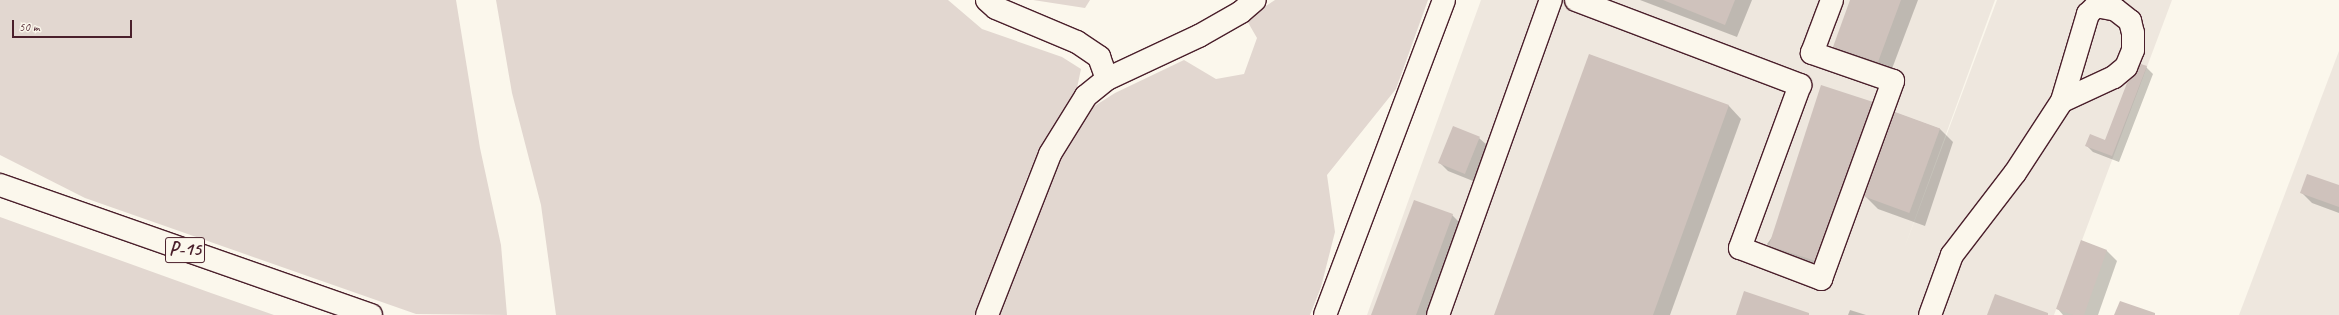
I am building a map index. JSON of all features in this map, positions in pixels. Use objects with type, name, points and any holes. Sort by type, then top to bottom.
[{"type":"street","points":[[987,0],[996,8],[1077,42],[1099,57],[1107,79]]},
{"type":"street","points":[[987,315],[1050,154],[1086,96],[1107,79],[1199,36],[1241,12],[1255,0]]},
{"type":"street","points":[[1325,315],[1444,0]]},
{"type":"street","points":[[1438,315],[1551,0]]},
{"type":"street","points":[[1576,0],[1800,85]]},
{"type":"street","points":[[1812,53],[1893,81],[1821,279],[1740,248],[1800,85],[1812,53],[1832,0]]},
{"type":"street","points":[[1930,315],[1952,255],[2016,173],[2062,101]]},
{"type":"street","name":"Р-15","points":[[0,185],[371,315]]},
{"type":"shaded area","points":[[0,0],[456,0],[480,148],[501,245],[507,315],[416,314],[85,198],[0,155]]},
{"type":"shaded area","points":[[496,0],[948,0],[982,29],[1062,57],[1081,69],[1077,88],[1057,120],[1028,176],[976,315],[556,315],[541,205],[512,93]]},
{"type":"shaded area","points":[[1033,0],[1090,0],[1085,8]]},
{"type":"shaded area","points":[[1275,0],[1428,0],[1396,89],[1327,175],[1335,232],[1321,287],[1310,315],[995,315],[1062,150],[1082,114],[1115,93],[1184,60],[1216,79],[1244,74],[1257,38],[1246,19]]},
{"type":"shaded area","points":[[1481,0],[1995,0],[1904,249],[1997,0],[2172,0],[2054,315],[1367,315]]},
{"type":"shaded area","points":[[2339,51],[2339,315],[2239,315]]},
{"type":"shaded area","points":[[0,217],[211,293],[274,315],[0,315]]},
{"type":"building","points":[[1663,0],[1735,0],[1725,25]]},
{"type":"building","points":[[1850,0],[1901,0],[1878,62],[1833,47]]},
{"type":"building","points":[[1589,54],[1729,105],[1653,315],[1494,315]]},
{"type":"building","points":[[2141,64],[2147,66],[2112,156],[2085,146],[2090,134],[2105,140],[2127,83],[2134,76]]},
{"type":"building","points":[[1821,85],[1872,102],[1820,262],[1769,246]]},
{"type":"building","points":[[1895,112],[1940,128],[1909,213],[1864,197]]},
{"type":"building","points":[[1453,126],[1480,137],[1465,174],[1438,163]]},
{"type":"building","points":[[2307,174],[2339,185],[2339,207],[2300,193]]},
{"type":"building","points":[[1414,200],[1453,214],[1416,315],[1371,315]]},
{"type":"building","points":[[2081,240],[2107,250],[2084,315],[2073,315],[2056,309]]},
{"type":"building","points":[[1744,291],[1809,313],[1809,315],[1736,315]]},
{"type":"building","points":[[1995,294],[2048,313],[2048,315],[1987,315]]},
{"type":"building","points":[[2120,301],[2155,313],[2155,315],[2114,315]]}]
